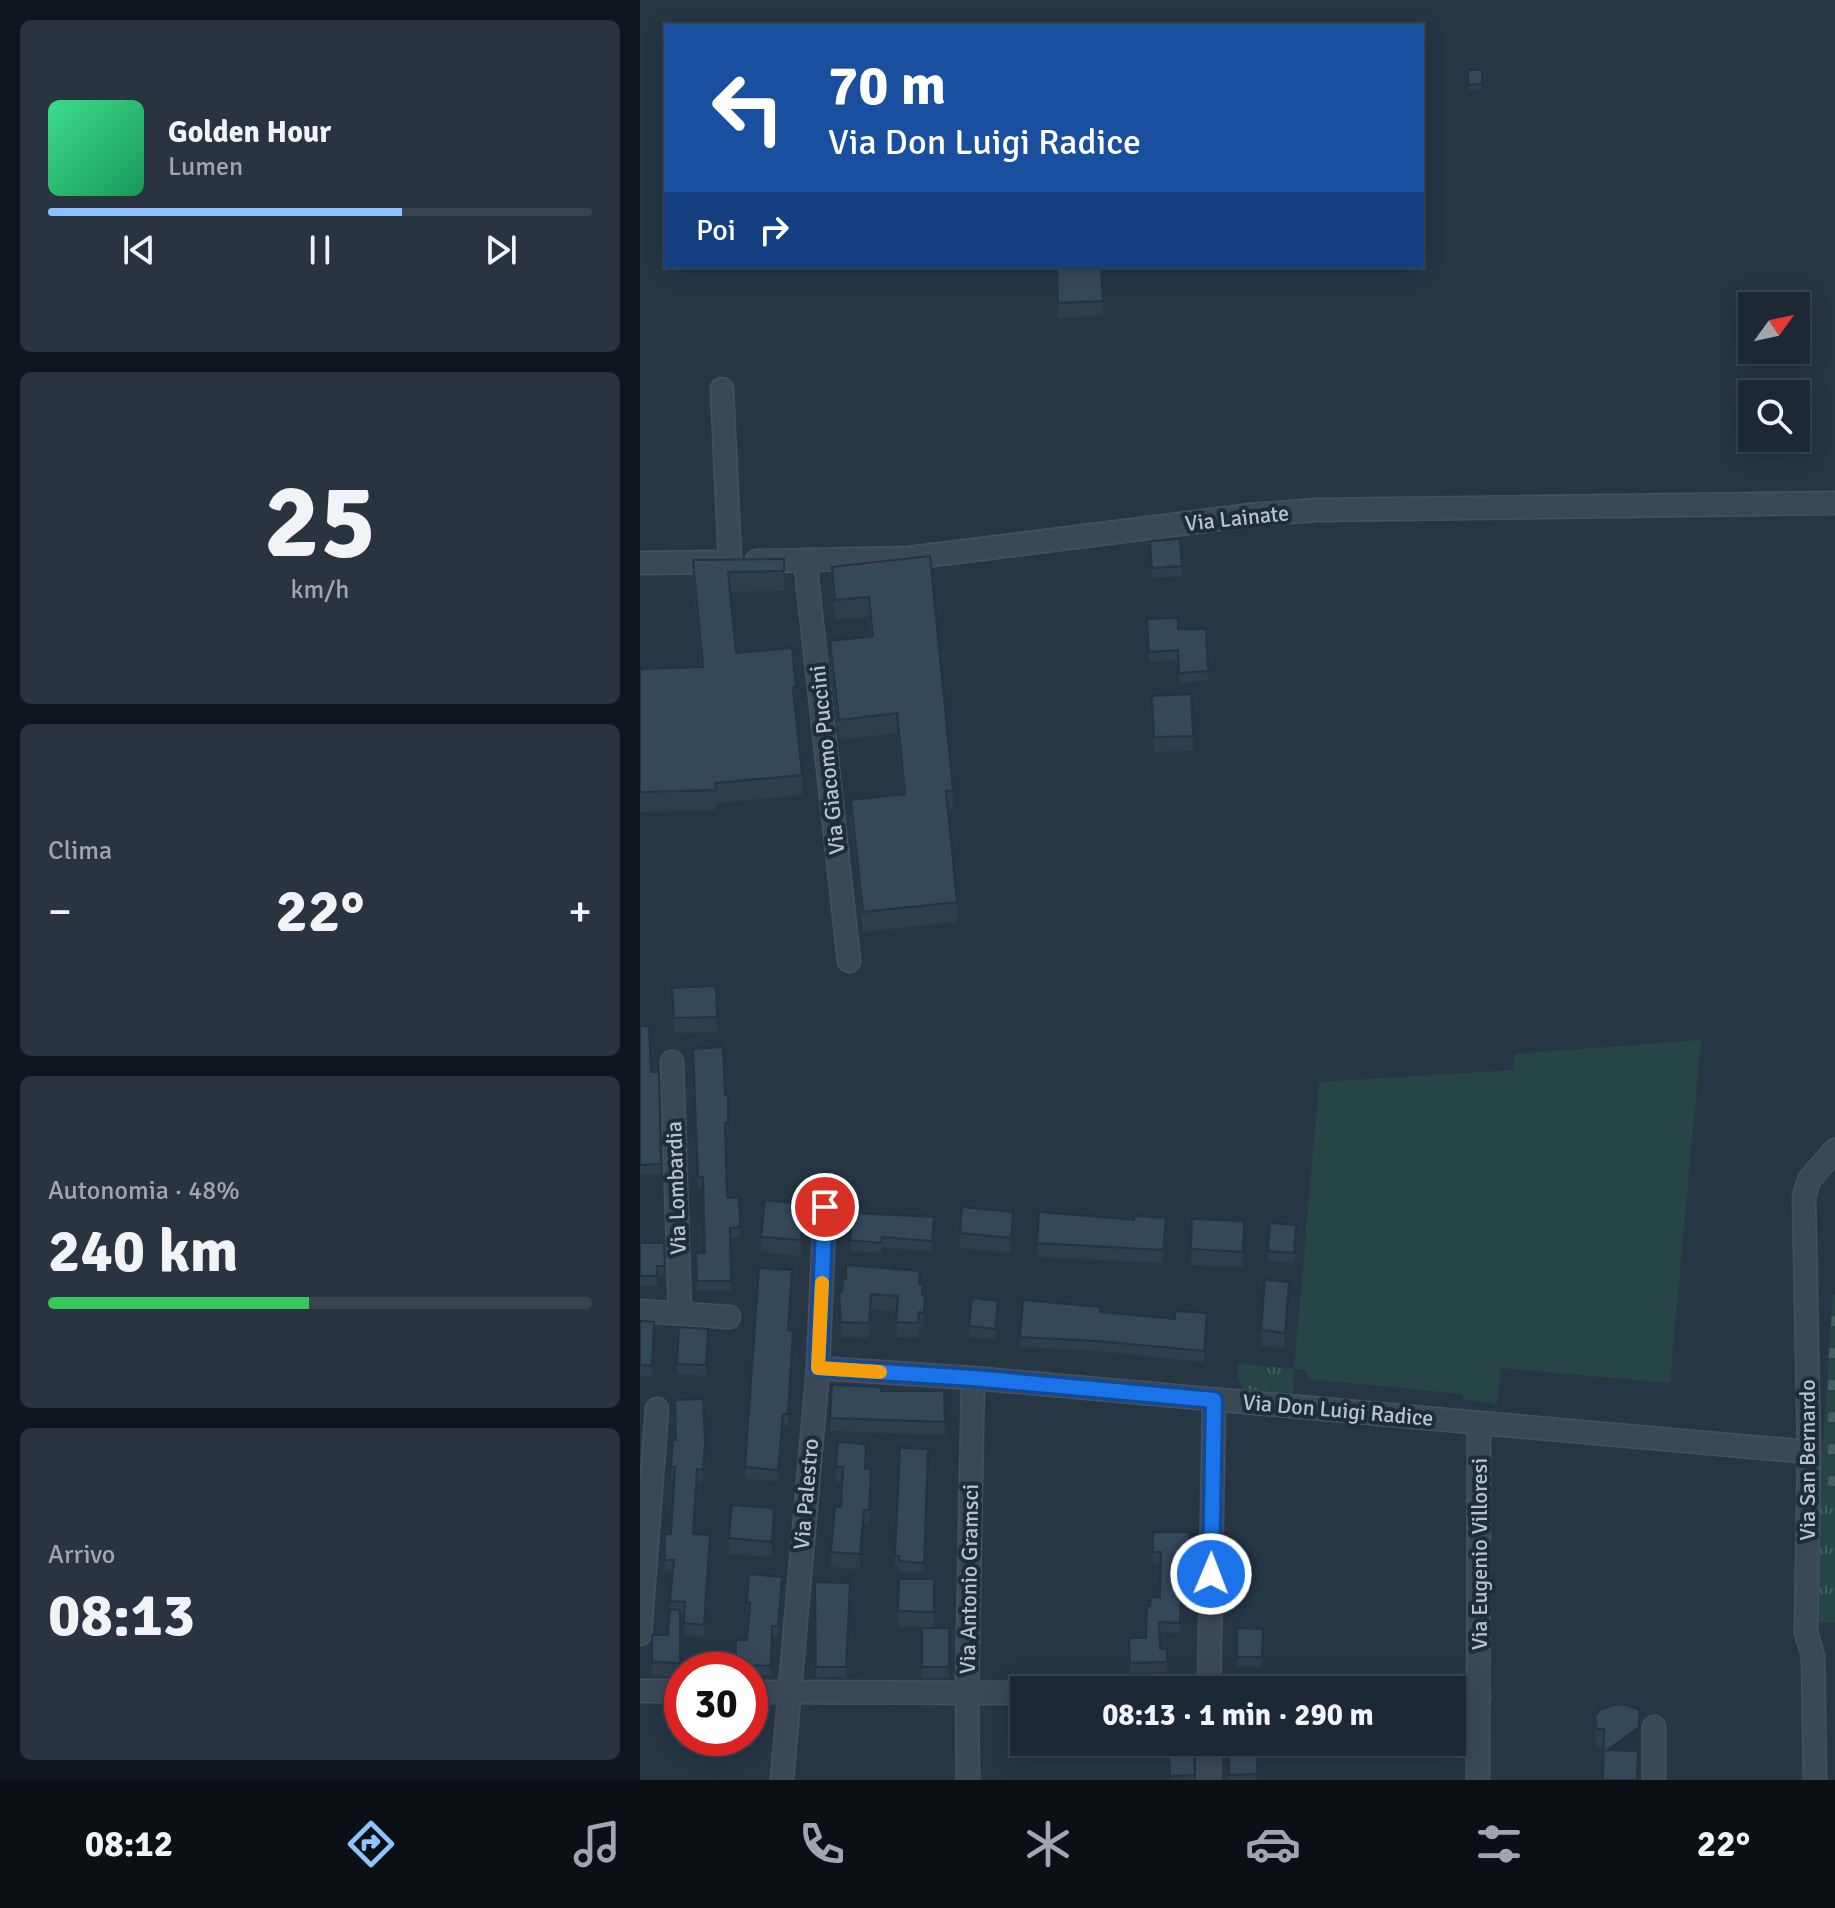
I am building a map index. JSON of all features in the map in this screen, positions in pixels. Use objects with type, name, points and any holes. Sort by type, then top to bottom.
[{"type":"street","points":[[722,389],[730,562]]},
{"type":"street","name":"Via Lainate","points":[[640,563],[909,558],[1251,515],[1316,510],[1835,503]]},
{"type":"street","name":"Via Giacomo Puccini","points":[[805,560],[849,961]]},
{"type":"street","name":"Via Lombardia","points":[[672,1062],[680,1313]]},
{"type":"street","name":"Via San Bernardo","points":[[1815,1780],[1824,1658],[1806,1632],[1809,1452],[1804,1197],[1809,1180],[1835,1150]]},
{"type":"street","name":"Via Palestro","points":[[782,1780],[818,1368],[825,1207]]},
{"type":"street","points":[[640,1311],[729,1317]]},
{"type":"street","name":"Via Don Luigi Radice","points":[[818,1368],[973,1378],[1809,1452]]},
{"type":"street","name":"Via Antonio Gramsci","points":[[968,1780],[973,1378]]},
{"type":"street","points":[[1209,1676],[1214,1400]]},
{"type":"street","points":[[640,1634],[657,1409]]},
{"type":"street","name":"Via Eugenio Villoresi","points":[[1478,1780],[1479,1424]]},
{"type":"street","points":[[640,1691],[664,1691]]},
{"type":"street","points":[[768,1692],[1010,1693]]},
{"type":"street","points":[[1466,1698],[1479,1698]]},
{"type":"street","points":[[1654,1727],[1654,1780]]},
{"type":"street","points":[[1209,1756],[1209,1780]]},
{"type":"green space","points":[[1701,1040],[1670,1383],[1501,1368],[1497,1404],[1463,1399],[1462,1394],[1309,1379],[1306,1370],[1294,1369],[1319,1082],[1513,1070],[1515,1054]]},
{"type":"green space","points":[[1835,1295],[1835,1486],[1820,1485]]},
{"type":"green space","points":[[1238,1364],[1294,1369],[1292,1394],[1244,1389],[1238,1380]]},
{"type":"green space","points":[[1820,1485],[1835,1486],[1835,1623],[1819,1622]]},
{"type":"building","points":[[1468,70],[1482,70],[1482,84],[1468,85]]},
{"type":"building","points":[[1057,268],[1101,268],[1103,301],[1058,303]]},
{"type":"building","points":[[1180,539],[1182,566],[1152,568],[1150,541]]},
{"type":"building","points":[[930,556],[953,790],[946,791],[957,902],[863,912],[851,800],[905,794],[897,713],[839,720],[830,641],[873,636],[869,597],[835,600],[832,567]]},
{"type":"building","points":[[784,559],[784,571],[728,572],[736,653],[792,648],[802,775],[715,783],[716,790],[640,792],[640,669],[703,667],[693,560]]},
{"type":"building","points":[[1178,618],[1178,629],[1206,629],[1208,671],[1179,673],[1178,650],[1149,652],[1147,619]]},
{"type":"building","points":[[1191,694],[1193,736],[1154,737],[1152,696]]},
{"type":"building","points":[[716,986],[717,1017],[674,1018],[672,988]]},
{"type":"building","points":[[640,1026],[649,1026],[651,1072],[659,1072],[661,1164],[640,1165]]},
{"type":"building","points":[[723,1047],[725,1095],[728,1095],[728,1123],[725,1123],[727,1198],[739,1197],[740,1227],[730,1228],[731,1281],[697,1281],[696,1253],[705,1253],[703,1177],[698,1177],[693,1049]]},
{"type":"building","points":[[765,1200],[804,1204],[801,1240],[761,1237]]},
{"type":"building","points":[[962,1207],[1013,1212],[1011,1238],[960,1233]]},
{"type":"building","points":[[1039,1212],[1134,1220],[1134,1216],[1166,1218],[1163,1250],[1037,1243]]},
{"type":"building","points":[[853,1213],[934,1217],[932,1241],[882,1237],[881,1243],[850,1240]]},
{"type":"building","points":[[1192,1219],[1244,1221],[1243,1252],[1191,1249]]},
{"type":"building","points":[[1270,1223],[1296,1225],[1294,1253],[1268,1251]]},
{"type":"building","points":[[640,1243],[664,1243],[665,1266],[657,1266],[657,1276],[640,1276]]},
{"type":"building","points":[[846,1265],[920,1271],[919,1284],[923,1284],[922,1295],[925,1296],[924,1313],[919,1312],[918,1323],[896,1322],[898,1296],[871,1294],[869,1323],[841,1322],[839,1292],[842,1292],[843,1279],[846,1279]]},
{"type":"building","points":[[759,1268],[792,1270],[788,1330],[793,1331],[788,1414],[783,1414],[778,1470],[745,1467]]},
{"type":"building","points":[[1265,1280],[1289,1282],[1285,1333],[1261,1330]]},
{"type":"building","points":[[972,1298],[998,1301],[995,1329],[969,1326]]},
{"type":"building","points":[[1023,1300],[1100,1307],[1100,1312],[1175,1319],[1175,1311],[1207,1313],[1204,1351],[1020,1337]]},
{"type":"building","points":[[640,1321],[654,1322],[652,1366],[640,1365]]},
{"type":"building","points":[[679,1327],[708,1329],[706,1365],[677,1364]]},
{"type":"building","points":[[832,1385],[881,1387],[881,1391],[944,1391],[945,1422],[830,1418]]},
{"type":"building","points":[[703,1399],[703,1470],[697,1469],[693,1534],[710,1535],[704,1625],[684,1623],[685,1602],[670,1601],[674,1560],[665,1560],[665,1534],[671,1534],[675,1400]]},
{"type":"building","points":[[838,1442],[866,1444],[865,1469],[871,1469],[869,1510],[864,1510],[860,1554],[831,1552],[835,1507],[841,1507],[843,1467],[836,1467]]},
{"type":"building","points":[[900,1448],[928,1449],[924,1563],[899,1561],[899,1556],[895,1556]]},
{"type":"building","points":[[732,1505],[774,1508],[772,1542],[729,1538]]},
{"type":"building","points":[[1153,1532],[1189,1532],[1189,1565],[1197,1565],[1197,1586],[1181,1587],[1180,1623],[1159,1622],[1160,1649],[1167,1649],[1167,1662],[1130,1663],[1129,1638],[1146,1638],[1147,1606],[1150,1606],[1151,1597],[1160,1598],[1161,1552],[1153,1552]]},
{"type":"building","points":[[749,1574],[782,1577],[778,1626],[772,1626],[771,1666],[768,1666],[768,1652],[736,1652],[736,1640],[747,1640],[750,1603],[747,1602]]},
{"type":"building","points":[[899,1579],[934,1579],[934,1612],[898,1611]]},
{"type":"building","points":[[815,1582],[850,1583],[846,1667],[816,1667]]},
{"type":"building","points":[[670,1609],[680,1610],[680,1652],[664,1652],[664,1662],[652,1662],[652,1635],[668,1635]]},
{"type":"building","points":[[922,1628],[949,1628],[949,1667],[922,1667]]},
{"type":"building","points":[[1237,1628],[1263,1629],[1262,1657],[1237,1657]]},
{"type":"building","points":[[1612,1705],[1639,1709],[1639,1727],[1607,1750],[1638,1751],[1637,1780],[1603,1780],[1604,1729],[1597,1729],[1595,1716]]},
{"type":"building","points":[[1169,1756],[1194,1756],[1195,1775],[1170,1776]]},
{"type":"building","points":[[1229,1756],[1257,1756],[1257,1774],[1229,1775]]},
{"type":"slow traffic","points":[[822,1283],[818,1368],[880,1372]]},
{"type":"route","points":[[825,1207],[818,1368],[973,1378],[1214,1400],[1211,1574]]}]
